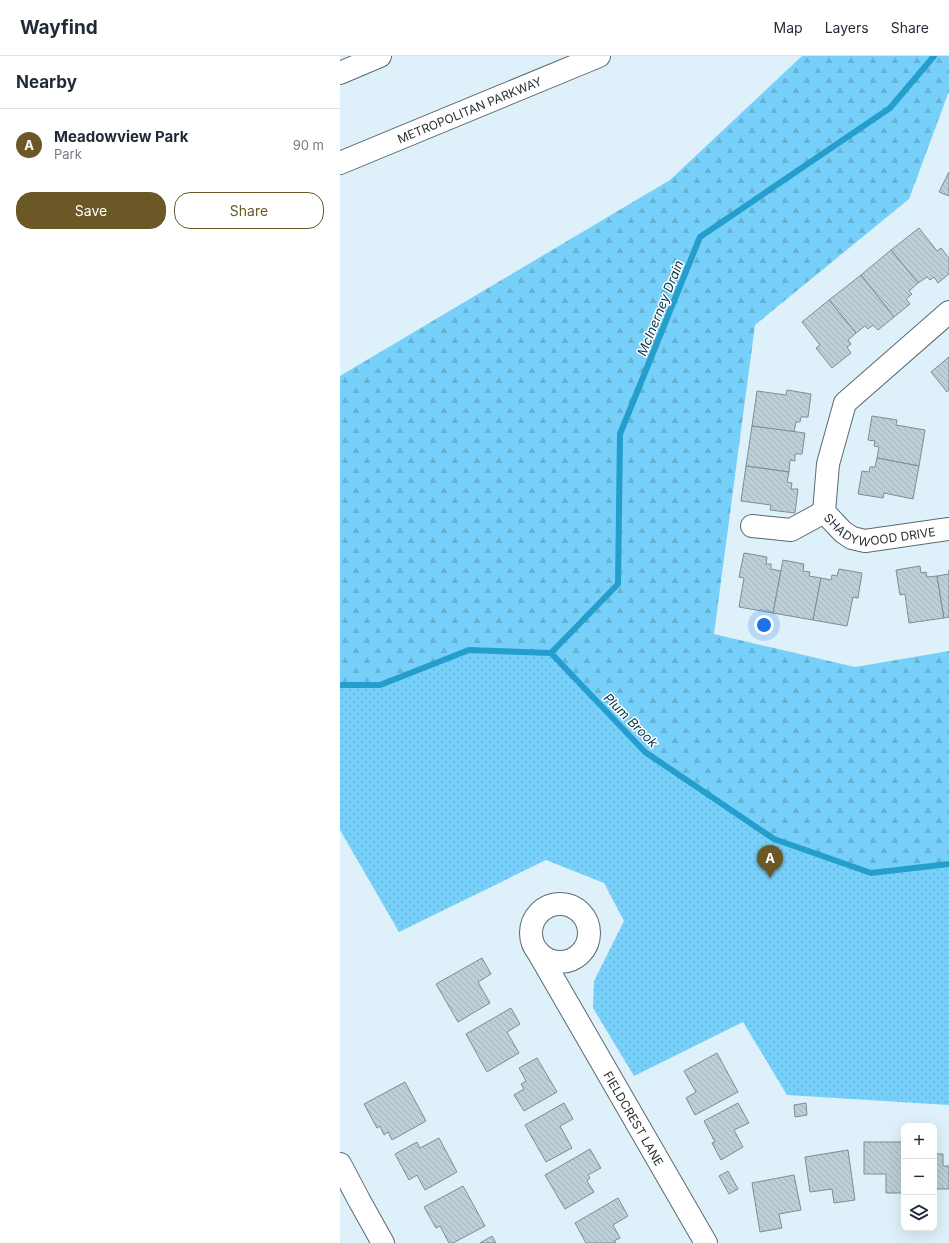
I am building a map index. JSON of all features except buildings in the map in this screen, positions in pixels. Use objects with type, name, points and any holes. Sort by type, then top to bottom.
[{"type":"street","points":[[340,73],[380,56]]},
{"type":"street","name":"METROPOLITAN PARKWAY","points":[[340,163],[599,56]]},
{"type":"street","points":[[340,150],[377,147]]},
{"type":"street","name":"SHADYWOOD DRIVE","points":[[949,312],[845,403],[828,464],[824,512],[843,532],[852,538],[865,541],[949,529]]},
{"type":"street","points":[[752,526],[791,530],[824,512]]},
{"type":"street","name":"FIELDCREST LANE","points":[[562,994],[566,975],[574,958],[581,953],[586,946],[589,936],[589,927],[579,910],[561,903],[543,909],[536,916],[533,922],[531,934],[533,943],[562,994],[706,1243]]},
{"type":"street","points":[[538,952],[545,958],[554,961],[564,962],[574,958]]},
{"type":"street","points":[[340,1164],[340,1175]]},
{"type":"street","points":[[340,1164],[349,1198],[384,1243]]},
{"type":"green space","points":[[802,56],[949,56],[949,91],[909,199],[755,325],[714,634],[855,667],[949,651],[949,864],[871,873],[774,839],[645,752],[340,775],[340,376],[670,180]]},
{"type":"green space","points":[[469,650],[551,653],[645,752],[774,839],[871,873],[949,864],[949,1105],[787,1095],[743,1022],[634,1076],[593,1008],[594,981],[624,921],[604,883],[546,860],[399,932],[340,830],[340,685],[380,685]]},
{"type":"waterway","name":"McInerney Drain","points":[[551,653],[618,584],[620,434],[700,237],[890,108],[934,56]]},
{"type":"waterway","name":"Plum Brook","points":[[340,685],[380,685],[469,650],[551,653],[645,752],[774,839],[871,873],[949,864]]},
{"type":"place","name":"Meadowview Park","points":[[770,878]]}]
